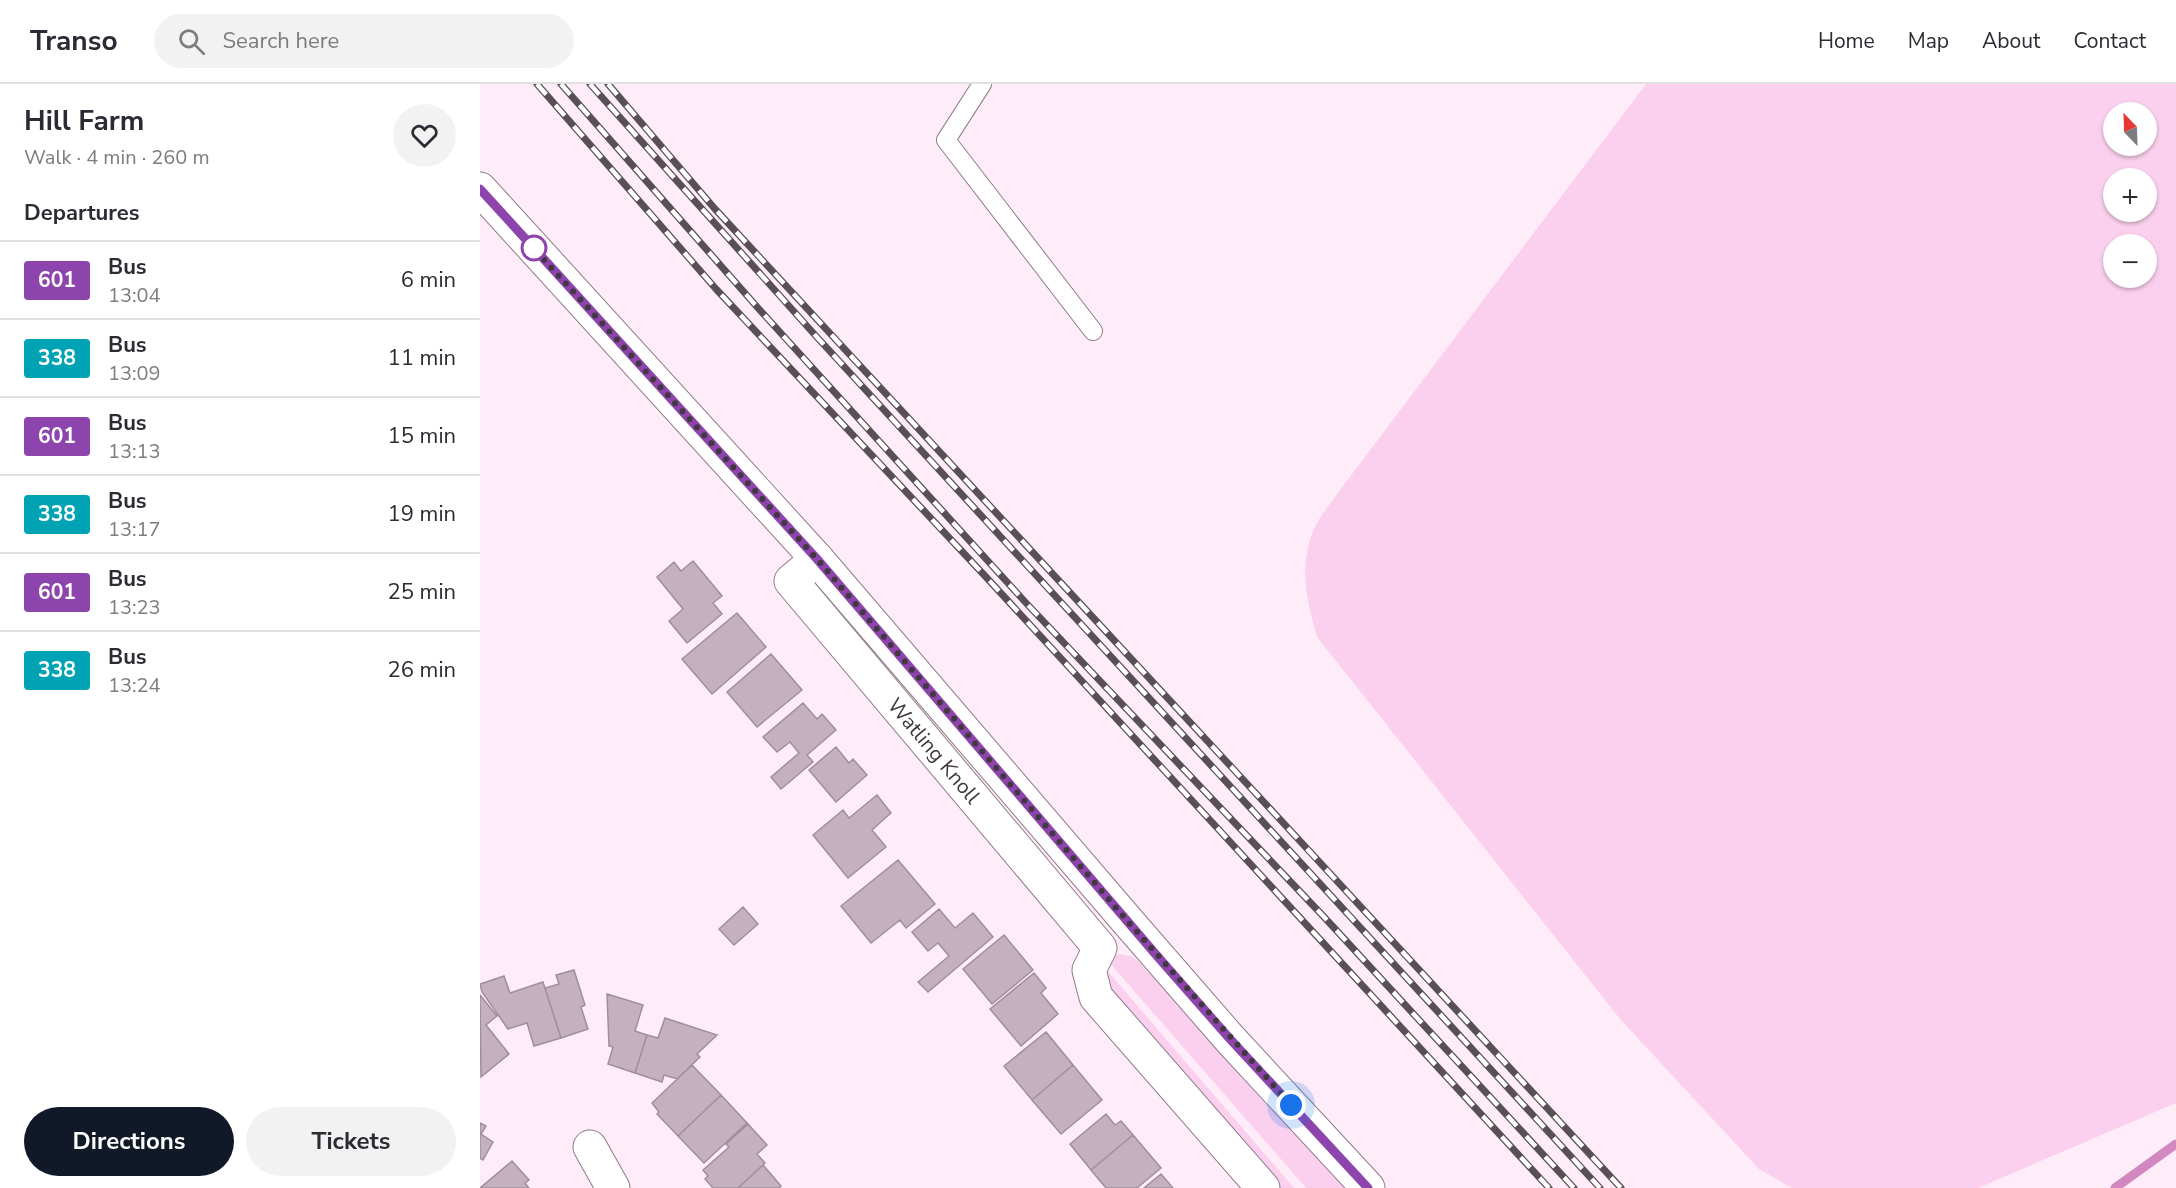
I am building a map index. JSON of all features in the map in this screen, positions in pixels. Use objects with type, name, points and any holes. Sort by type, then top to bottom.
[{"type":"main road","points":[[480,189],[817,559],[1230,1039],[1368,1188]]},
{"type":"main road","name":"Watling Knoll","points":[[817,559],[791,582],[1100,948]]},
{"type":"main road","points":[[1130,924],[1100,948],[1089,970],[1096,997],[1263,1188]]},
{"type":"main road","points":[[591,1148],[613,1188]]},
{"type":"lane","points":[[982,84],[946,140],[1093,331]]},
{"type":"shaded area","points":[[1646,84],[2176,84],[2176,1103],[1978,1188],[1792,1188],[1759,1169],[1620,1019],[1317,637],[1307,597],[1305,570],[1309,543],[1323,514]]},
{"type":"shaded area","points":[[1118,954],[1131,956],[1137,960],[1344,1188],[1306,1188],[1108,961]]},
{"type":"shaded area","points":[[1105,968],[1294,1188],[1280,1188],[1115,1000],[1105,985]]},
{"type":"building","points":[[693,561],[722,596],[713,603],[722,614],[687,643],[669,621],[683,609],[657,577],[674,562],[681,571]]},
{"type":"building","points":[[737,613],[766,647],[712,694],[682,659]]},
{"type":"building","points":[[771,654],[802,690],[757,727],[727,692]]},
{"type":"building","points":[[803,703],[817,719],[822,714],[836,730],[807,755],[813,762],[781,789],[771,777],[799,753],[790,742],[777,752],[763,737]]},
{"type":"building","points":[[836,747],[849,763],[853,759],[867,775],[836,802],[809,770]]},
{"type":"building","points":[[877,795],[891,813],[872,830],[886,847],[848,878],[813,835],[843,810],[849,818]]},
{"type":"building","points":[[898,860],[935,904],[906,928],[900,920],[871,943],[841,906]]},
{"type":"building","points":[[743,907],[758,924],[734,945],[719,929]]},
{"type":"building","points":[[939,909],[955,928],[973,913],[993,937],[928,992],[918,982],[949,956],[938,943],[928,951],[912,932]]},
{"type":"building","points":[[1004,935],[1033,970],[992,1004],[963,969]]},
{"type":"building","points":[[574,970],[585,1005],[581,1007],[588,1029],[561,1038],[545,988],[559,984],[556,975]]},
{"type":"building","points":[[1034,973],[1046,988],[1041,993],[1058,1014],[1021,1046],[990,1009]]},
{"type":"building","points":[[504,976],[510,993],[543,982],[561,1038],[534,1046],[527,1023],[508,1029],[482,992],[480,984]]},
{"type":"building","points":[[607,994],[643,1005],[635,1031],[647,1035],[635,1073],[608,1064],[613,1047],[609,1046]]},
{"type":"building","points":[[480,995],[497,1016],[486,1025],[509,1054],[481,1077]]},
{"type":"building","points":[[665,1018],[717,1035],[697,1054],[700,1057],[677,1079],[664,1075],[662,1082],[635,1073],[647,1035],[658,1038]]},
{"type":"building","points":[[1046,1032],[1073,1065],[1032,1100],[1004,1066]]},
{"type":"building","points":[[692,1065],[721,1095],[678,1136],[657,1114],[659,1112],[652,1103]]},
{"type":"building","points":[[1073,1065],[1102,1100],[1061,1134],[1032,1100]]},
{"type":"building","points":[[721,1095],[747,1123],[704,1163],[678,1136]]},
{"type":"building","points":[[1106,1114],[1115,1125],[1121,1121],[1133,1135],[1091,1170],[1070,1144]]},
{"type":"building","points":[[480,1123],[486,1126],[481,1134],[493,1142],[483,1160],[480,1158]]},
{"type":"building","points":[[748,1124],[767,1145],[757,1154],[765,1163],[738,1188],[713,1188],[705,1179],[708,1176],[703,1170],[729,1147],[726,1144]]},
{"type":"building","points":[[1133,1135],[1161,1168],[1137,1188],[1106,1188],[1091,1170]]},
{"type":"building","points":[[512,1161],[529,1180],[525,1183],[529,1188],[480,1188]]},
{"type":"building","points":[[763,1165],[781,1186],[779,1188],[738,1188]]},
{"type":"building","points":[[1161,1174],[1173,1188],[1144,1188]]},
{"type":"waterway","points":[[2115,1188],[2176,1144]]},
{"type":"railway","points":[[537,84],[716,289],[986,577],[1549,1188]]},
{"type":"railway","points":[[561,84],[758,308],[1027,604],[1325,918],[1574,1188]]},
{"type":"railway","points":[[590,84],[815,335],[1600,1188]]},
{"type":"railway","points":[[608,84],[715,209],[1621,1188]]},
{"type":"bus line","name":"601","points":[[480,189],[817,559],[1158,957],[1230,1039],[1368,1188]]},
{"type":"route","points":[[534,248],[528,242],[817,559],[1130,924],[1291,1105]]}]
